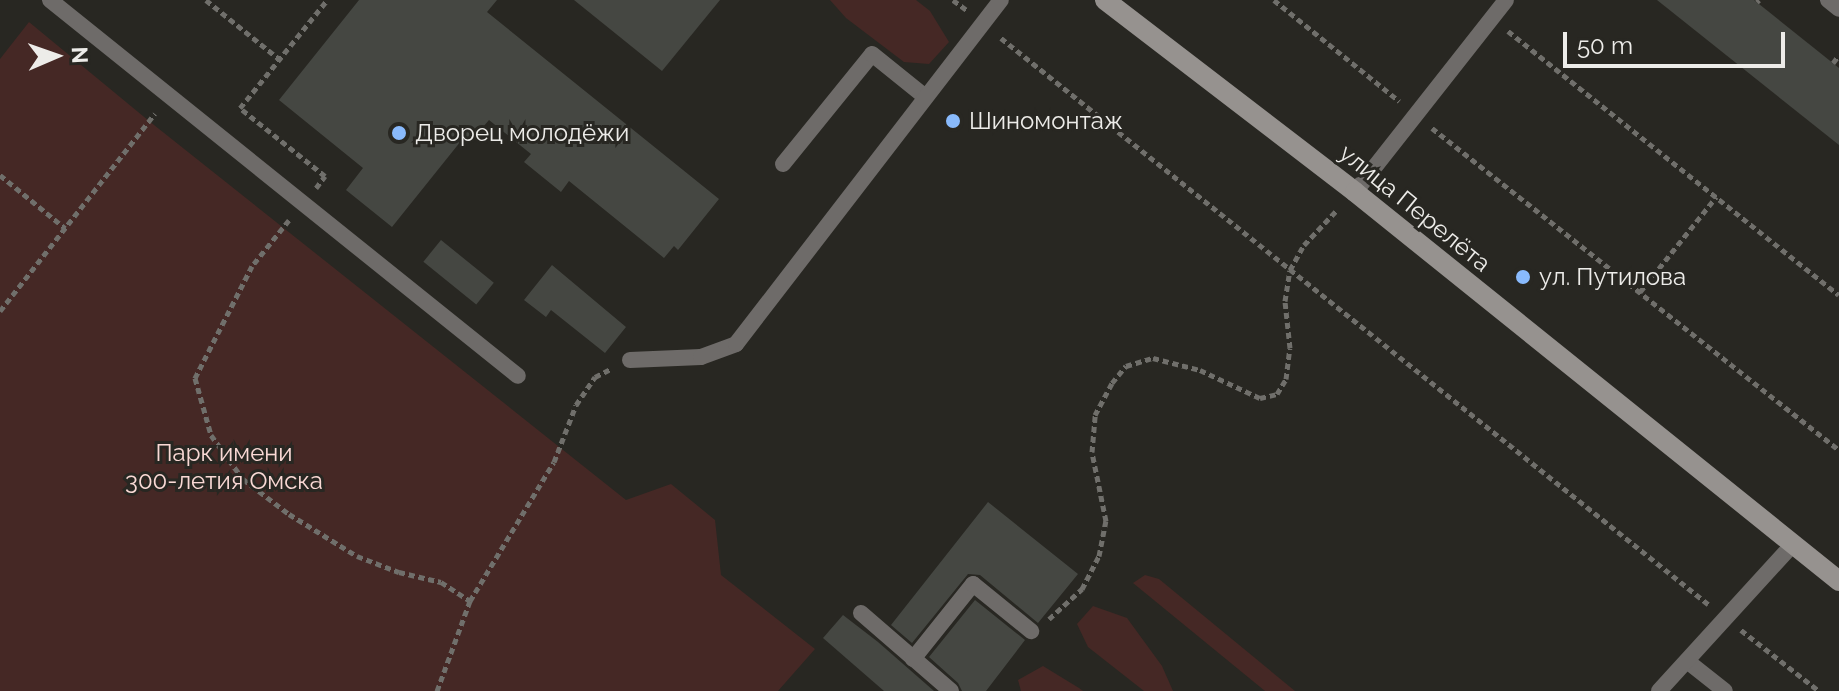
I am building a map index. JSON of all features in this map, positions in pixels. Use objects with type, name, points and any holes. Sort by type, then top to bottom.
[{"type":"main road","name":"улица Перелёта","points":[[1105,0],[1355,192],[1839,581]]},
{"type":"lane","points":[[50,0],[518,376]]},
{"type":"lane","points":[[630,360],[701,357],[736,344],[924,96],[1001,0]]},
{"type":"lane","points":[[1355,192],[1506,0]]},
{"type":"lane","points":[[1828,0],[1839,9]]},
{"type":"lane","points":[[783,164],[872,54],[924,96]]},
{"type":"lane","points":[[1659,691],[1793,544]]},
{"type":"lane","points":[[913,659],[973,584],[1031,631]]},
{"type":"lane","points":[[861,613],[951,691]]},
{"type":"lane","points":[[1687,661],[1725,691]]},
{"type":"path","points":[[206,0],[279,59]]},
{"type":"path","points":[[327,0],[240,108],[325,176],[252,266],[195,378],[211,435],[243,479],[289,514],[357,556],[399,572],[441,582],[470,601]]},
{"type":"path","points":[[953,0],[1819,691]]},
{"type":"path","points":[[1274,0],[1839,450]]},
{"type":"path","points":[[1492,18],[1839,295]]},
{"type":"path","points":[[1833,63],[1839,55]]},
{"type":"path","points":[[0,311],[169,95]]},
{"type":"path","points":[[0,175],[65,228]]},
{"type":"path","points":[[1031,631],[1082,589],[1099,556],[1106,521],[1092,452],[1095,415],[1112,383],[1126,366],[1153,358],[1200,370],[1260,398],[1277,394],[1286,379],[1290,348],[1285,301],[1290,270],[1304,245],[1355,192]]},
{"type":"path","points":[[1640,292],[1716,197]]},
{"type":"path","points":[[437,691],[470,601],[554,462],[576,405],[595,377],[630,360]]},
{"type":"green space","points":[[830,0],[916,0],[930,11],[949,42],[929,64],[904,62],[846,18]]},
{"type":"green space","name":"Парк имени 300-летия Омска","points":[[29,22],[626,500],[671,484],[715,520],[721,575],[815,649],[778,691],[0,691],[0,59]]},
{"type":"green space","points":[[1145,575],[1159,579],[1295,691],[1265,691],[1133,583]]},
{"type":"green space","points":[[1093,606],[1127,618],[1162,666],[1173,691],[1144,691],[1088,647],[1077,624]]},
{"type":"green space","points":[[1043,666],[1083,691],[1021,691],[1018,680]]},
{"type":"building","name":"Дворец молодёжи","points":[[359,0],[497,0],[487,12],[719,199],[678,250],[674,246],[664,258],[569,181],[561,192],[524,162],[531,154],[489,120],[471,141],[465,136],[392,227],[346,190],[363,168],[279,100]]},
{"type":"building","name":"Дворец молодёжи","points":[[574,0],[720,0],[662,71]]},
{"type":"building","points":[[1657,0],[1754,0],[1839,68],[1839,145]]},
{"type":"building","points":[[441,240],[494,283],[476,305],[423,262]]},
{"type":"building","points":[[552,265],[626,327],[605,353],[551,310],[546,317],[524,300]]},
{"type":"building","points":[[988,502],[1078,574],[1038,623],[980,575],[968,574],[912,643],[891,625]]},
{"type":"building","points":[[975,600],[1025,640],[986,691],[962,691],[958,683],[929,657]]},
{"type":"building","points":[[843,615],[934,691],[884,691],[823,638]]},
{"type":"place","name":"Шиномонтаж","points":[[953,121]]},
{"type":"place","name":"Дворец молодёжи","points":[[399,133]]},
{"type":"place","name":"ул. Путилова","points":[[1523,277]]}]
